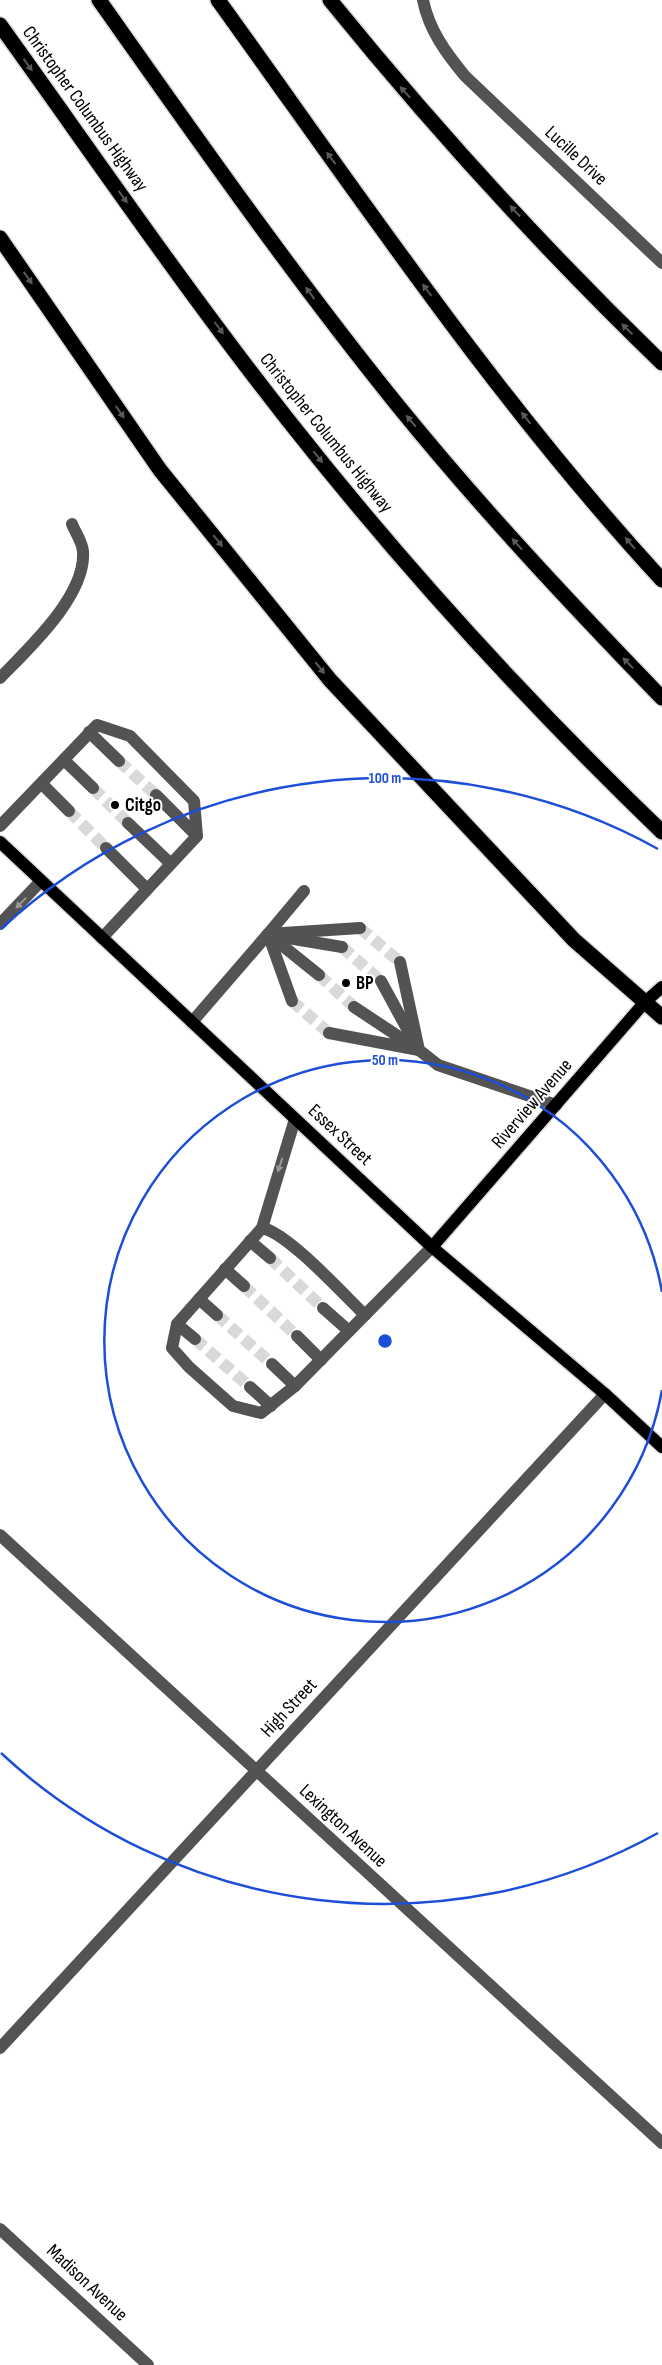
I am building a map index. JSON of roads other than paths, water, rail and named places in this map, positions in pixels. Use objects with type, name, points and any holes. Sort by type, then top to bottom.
[{"type":"highway","points":[[99,0],[310,293],[399,407],[488,513],[579,612],[662,698]]},
{"type":"highway","points":[[218,0],[386,235],[473,351],[557,457],[662,580]]},
{"type":"highway","points":[[330,0],[415,102],[595,298],[662,363]]},
{"type":"highway","name":"Christopher Columbus Highway","points":[[0,25],[192,292],[287,420],[391,545],[486,654],[591,764],[662,832]]},
{"type":"highway","points":[[0,238],[160,470],[330,680],[574,940],[662,1017]]},
{"type":"main road","name":"Essex Street","points":[[0,842],[432,1247],[605,1394],[662,1447]]},
{"type":"main road","name":"Riverview Avenue","points":[[432,1247],[645,1002],[662,987]]},
{"type":"street","name":"Lucille Drive","points":[[423,0],[426,12],[442,49],[465,76],[662,263]]},
{"type":"street","points":[[0,678],[48,629],[79,581],[84,552],[72,524]]},
{"type":"street","points":[[0,826],[42,784],[89,732],[98,725],[130,736],[194,801],[197,836],[102,938]]},
{"type":"street","points":[[89,732],[119,761]]},
{"type":"street","points":[[64,760],[93,788]]},
{"type":"street","points":[[42,784],[69,811]]},
{"type":"street","points":[[156,795],[197,836]]},
{"type":"street","points":[[128,823],[170,863]]},
{"type":"street","points":[[106,848],[147,889]]},
{"type":"street","points":[[0,924],[41,881]]},
{"type":"street","points":[[192,1022],[304,891]]},
{"type":"street","points":[[268,934],[360,928]]},
{"type":"street","points":[[268,934],[342,947]]},
{"type":"street","points":[[268,934],[319,975]]},
{"type":"street","points":[[268,934],[292,1001]]},
{"type":"street","points":[[400,962],[419,1050]]},
{"type":"street","points":[[381,982],[419,1050]]},
{"type":"street","points":[[354,1007],[419,1050],[438,1065],[556,1105]]},
{"type":"street","points":[[329,1033],[419,1050]]},
{"type":"street","points":[[295,1119],[262,1228],[177,1324],[172,1348],[189,1367],[233,1406],[260,1413],[295,1386],[432,1247]]},
{"type":"street","points":[[262,1228],[272,1230],[287,1240],[365,1315]]},
{"type":"street","points":[[250,1241],[270,1258]]},
{"type":"street","points":[[225,1269],[244,1286]]},
{"type":"street","points":[[199,1299],[217,1315]]},
{"type":"street","points":[[323,1308],[348,1331]]},
{"type":"street","points":[[177,1324],[195,1340]]},
{"type":"street","points":[[297,1336],[321,1360]]},
{"type":"street","points":[[272,1364],[295,1386]]},
{"type":"street","points":[[250,1387],[271,1406]]},
{"type":"street","name":"High Street","points":[[0,2048],[605,1394]]},
{"type":"street","name":"Lexington Avenue","points":[[0,1535],[662,2143]]},
{"type":"street","name":"Madison Avenue","points":[[0,2229],[148,2365]]},
{"type":"tunnel","points":[[119,761],[156,795]]},
{"type":"tunnel","points":[[93,788],[128,823]]},
{"type":"tunnel","points":[[69,811],[106,848]]},
{"type":"tunnel","points":[[360,928],[400,962]]},
{"type":"tunnel","points":[[342,947],[381,981]]},
{"type":"tunnel","points":[[319,975],[354,1007]]},
{"type":"tunnel","points":[[292,1001],[329,1033]]},
{"type":"tunnel","points":[[270,1258],[323,1308]]},
{"type":"tunnel","points":[[244,1286],[297,1336]]},
{"type":"tunnel","points":[[217,1315],[272,1364]]},
{"type":"tunnel","points":[[195,1339],[250,1387]]},
{"type":"place","name":"Citgo","points":[[115,805]]},
{"type":"place","name":"BP","points":[[346,983]]}]
